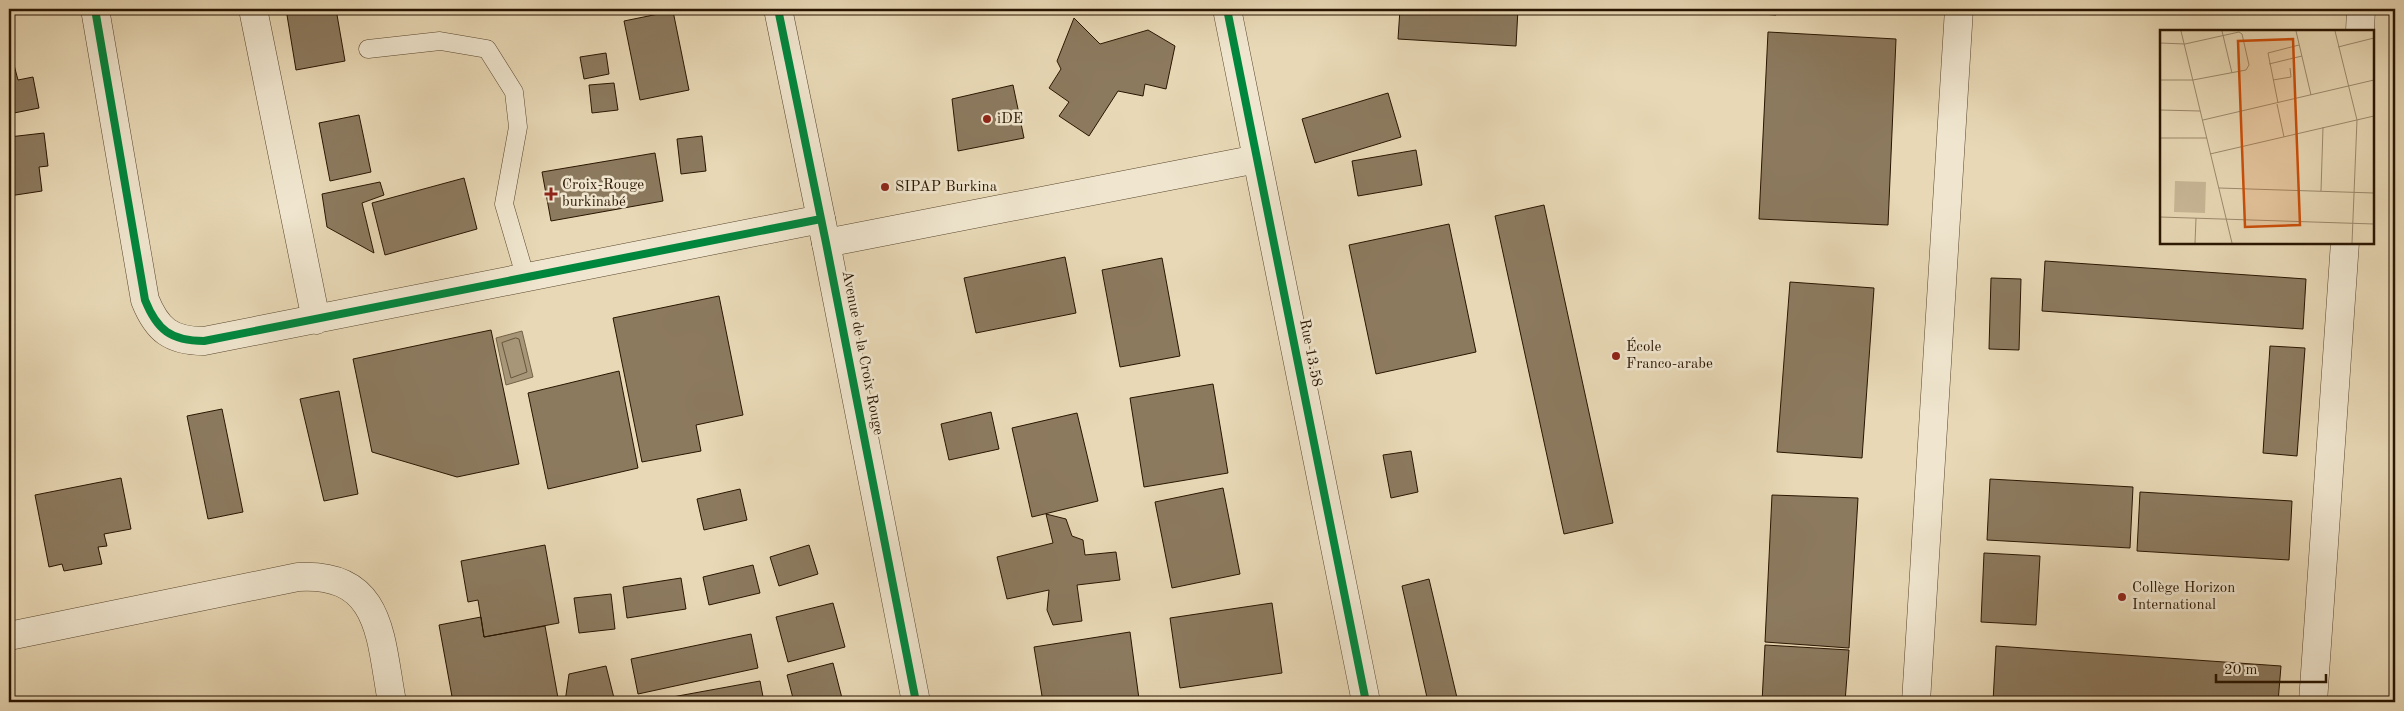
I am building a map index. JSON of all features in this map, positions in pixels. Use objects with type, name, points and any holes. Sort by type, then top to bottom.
[{"type":"street","points":[[95,9],[145,300],[151,315],[160,327],[173,337],[188,341],[204,341],[526,279],[1257,159]]},
{"type":"street","points":[[253,9],[316,320]]},
{"type":"street","name":"Avenue de la Croix Rouge","points":[[778,9],[824,231],[916,702]]},
{"type":"street","name":"Rue 13.58","points":[[1227,9],[1366,702]]},
{"type":"street","points":[[1916,702],[1959,9]]},
{"type":"street","points":[[2360,30],[2361,9]]},
{"type":"street","points":[[2313,702],[2345,244]]},
{"type":"street","points":[[9,636],[298,577],[317,576],[336,579],[353,589],[367,602],[376,620],[392,702]]},
{"type":"lane","points":[[368,49],[440,40],[487,49],[514,92],[518,127],[504,204],[526,279]]},
{"type":"water","points":[[522,331],[533,377],[506,385],[496,338]]},
{"type":"building","points":[[286,9],[336,9],[345,61],[296,70]]},
{"type":"building","points":[[1400,9],[1518,9],[1516,46],[1398,39]]},
{"type":"building","points":[[1687,9],[1776,9],[1776,15]]},
{"type":"building","points":[[2270,9],[2327,9],[2327,13]]},
{"type":"building","points":[[673,11],[689,90],[640,100],[624,21]]},
{"type":"building","points":[[1074,18],[1100,44],[1148,30],[1175,46],[1166,89],[1145,84],[1143,96],[1118,91],[1089,136],[1059,116],[1069,102],[1049,88],[1061,69],[1057,61]]},
{"type":"building","points":[[1768,32],[1896,39],[1888,225],[1759,219]]},
{"type":"building","points":[[606,53],[609,74],[584,79],[580,57]]},
{"type":"building","points":[[14,65],[18,80],[33,77],[39,108],[9,114],[9,66]]},
{"type":"building","points":[[614,83],[618,110],[592,113],[589,85]]},
{"type":"building","name":"iDE","points":[[1013,85],[1024,138],[958,151],[952,99]]},
{"type":"building","points":[[1388,93],[1401,137],[1315,163],[1302,119]]},
{"type":"building","points":[[359,115],[371,172],[330,181],[319,123]]},
{"type":"building","points":[[44,133],[48,166],[39,167],[42,191],[9,196],[9,137]]},
{"type":"building","points":[[702,136],[706,171],[681,174],[677,139]]},
{"type":"building","points":[[1416,150],[1422,185],[1358,196],[1352,161]]},
{"type":"building","points":[[655,153],[663,201],[551,221],[542,172]]},
{"type":"building","points":[[464,178],[477,229],[385,255],[372,203]]},
{"type":"building","points":[[380,182],[384,195],[362,203],[374,253],[327,227],[322,194]]},
{"type":"building","points":[[1544,205],[1613,523],[1564,534],[1495,216]]},
{"type":"building","points":[[1449,224],[1476,352],[1376,374],[1349,245]]},
{"type":"building","points":[[1065,257],[1076,313],[976,333],[964,278]]},
{"type":"building","points":[[1162,258],[1180,356],[1120,367],[1102,270]]},
{"type":"building","points":[[2045,261],[2306,279],[2303,329],[2042,311]]},
{"type":"building","points":[[1991,278],[2021,279],[2019,350],[1989,349]]},
{"type":"building","points":[[1790,282],[1874,288],[1862,458],[1777,452]]},
{"type":"building","points":[[719,296],[743,415],[696,425],[701,451],[642,462],[613,318]]},
{"type":"building","points":[[491,330],[519,464],[457,477],[372,452],[353,359]]},
{"type":"building","points":[[2270,346],[2305,348],[2297,456],[2263,453]]},
{"type":"building","points":[[619,371],[638,468],[548,489],[528,393]]},
{"type":"building","points":[[1213,384],[1228,473],[1144,487],[1130,398]]},
{"type":"building","points":[[339,391],[358,494],[324,501],[300,399]]},
{"type":"building","points":[[222,409],[243,512],[208,519],[187,416]]},
{"type":"building","points":[[991,412],[999,449],[949,460],[941,424]]},
{"type":"building","points":[[1077,413],[1098,501],[1032,517],[1012,428]]},
{"type":"building","points":[[1411,451],[1418,492],[1391,498],[1383,455]]},
{"type":"building","points":[[121,478],[131,529],[104,534],[107,546],[98,547],[102,564],[64,571],[62,564],[49,567],[35,495]]},
{"type":"building","points":[[1990,479],[2133,487],[2130,548],[1987,540]]},
{"type":"building","points":[[1223,488],[1240,574],[1172,588],[1155,502]]},
{"type":"building","points":[[740,489],[747,520],[704,530],[697,499]]},
{"type":"building","points":[[2140,492],[2292,501],[2289,560],[2137,551]]},
{"type":"building","points":[[1772,495],[1858,498],[1849,648],[1765,642]]},
{"type":"building","points":[[1046,514],[1066,519],[1072,536],[1083,540],[1085,555],[1116,552],[1120,580],[1077,585],[1082,621],[1053,625],[1047,610],[1049,590],[1007,599],[997,557],[1053,543]]},
{"type":"building","points":[[545,545],[559,623],[484,637],[478,600],[468,602],[461,561]]},
{"type":"building","points":[[809,545],[818,574],[779,586],[770,557]]},
{"type":"building","points":[[1984,553],[2040,556],[2036,625],[1981,622]]},
{"type":"building","points":[[753,565],[760,593],[709,605],[703,577]]},
{"type":"building","points":[[681,578],[686,609],[627,618],[623,587]]},
{"type":"building","points":[[1429,579],[1458,702],[1428,702],[1402,586]]},
{"type":"building","points":[[611,594],[615,629],[579,633],[574,598]]},
{"type":"building","points":[[833,603],[845,647],[788,662],[776,617]]},
{"type":"building","points":[[1272,603],[1282,673],[1180,688],[1170,618]]},
{"type":"building","points":[[481,617],[484,637],[545,626],[558,698],[533,702],[453,702],[439,625]]},
{"type":"building","points":[[1130,632],[1139,699],[1114,702],[1043,702],[1034,647]]},
{"type":"building","points":[[751,634],[758,668],[638,694],[631,659]]},
{"type":"building","points":[[1765,645],[1849,650],[1845,702],[1762,702]]},
{"type":"building","points":[[1996,646],[2281,666],[2278,702],[1993,702]]},
{"type":"building","points":[[833,663],[843,702],[794,702],[787,675]]},
{"type":"building","points":[[606,666],[615,702],[565,702],[569,674]]},
{"type":"building","points":[[760,681],[764,702],[645,702]]},
{"type":"cycle path","points":[[95,9],[145,300],[160,326],[174,336],[183,339],[204,341],[821,219]]},
{"type":"cycle path","points":[[778,9],[916,702]]},
{"type":"cycle path","points":[[1227,9],[1366,702]]},
{"type":"place","name":"iDE","points":[[987,119]]},
{"type":"place","name":"SIPAP Burkina","points":[[885,187]]},
{"type":"place","name":"Croix-Rouge burkinabé","points":[[551,194]]},
{"type":"place","name":"École Franco-arabe","points":[[1616,356]]},
{"type":"place","name":"Collège Horizon International","points":[[2122,597]]}]
